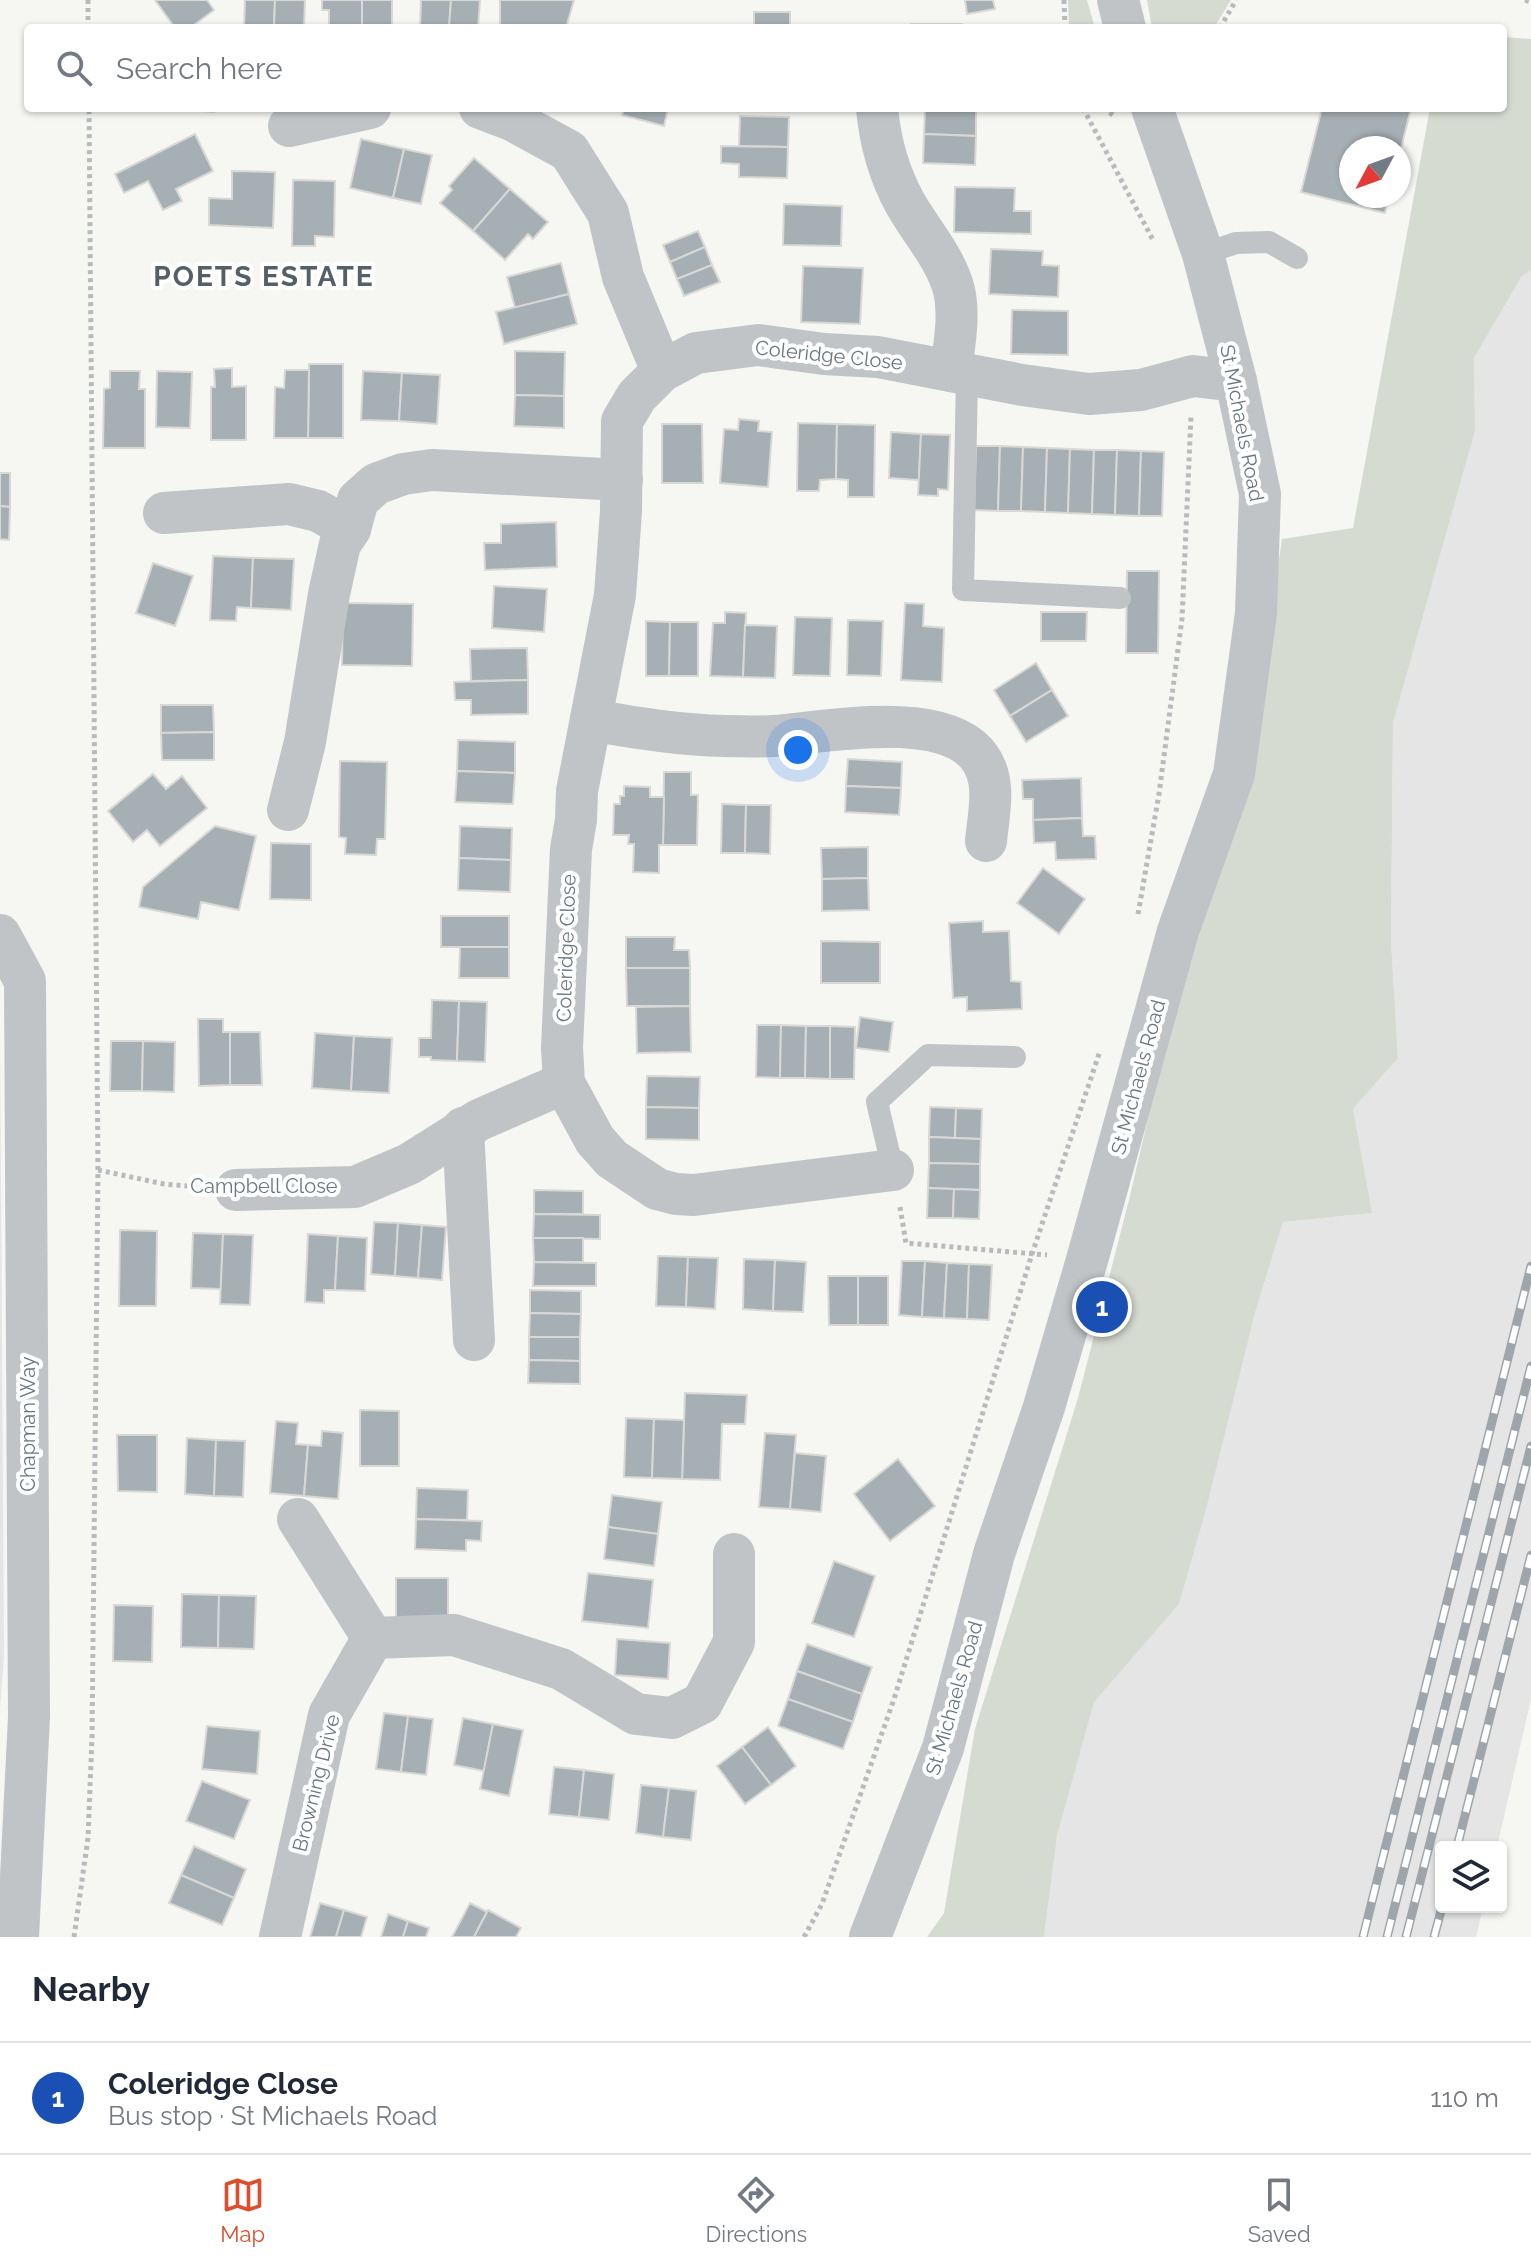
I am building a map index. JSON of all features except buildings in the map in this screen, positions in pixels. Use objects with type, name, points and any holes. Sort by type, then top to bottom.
[{"type":"street","points":[[1118,0],[1124,24]]},
{"type":"street","points":[[289,126],[352,112]]},
{"type":"street","points":[[490,112],[514,121],[569,151],[608,213],[623,277],[662,371]]},
{"type":"street","points":[[877,112],[890,171],[905,203],[938,252],[954,292],[959,373]]},
{"type":"street","name":"St Michaels Road","points":[[870,1937],[943,1748],[994,1554],[1044,1407],[1178,931],[1234,774],[1256,613],[1260,494],[1236,381],[1203,254],[1153,112]]},
{"type":"street","name":"Coleridge Close","points":[[893,1170],[780,1185],[676,1194],[657,1189],[612,1159],[595,1140],[564,1083],[562,1048],[571,849],[577,791],[615,595],[622,421],[637,396],[662,371],[696,353],[758,345],[878,357],[1089,394],[1141,390],[1193,376],[1236,381]]},
{"type":"street","points":[[288,810],[305,742],[340,544],[350,529],[358,500],[376,484],[403,474],[432,470],[622,480]]},
{"type":"street","points":[[164,513],[289,504],[318,511],[350,529]]},
{"type":"street","points":[[591,720],[707,736],[770,737],[890,727],[935,731],[959,739],[988,769],[991,786],[986,841]]},
{"type":"street","name":"Chapman Way","points":[[0,935],[25,981],[14,1135],[29,1717],[19,1928]]},
{"type":"street","name":"Campbell Close","points":[[236,1190],[355,1187],[409,1164],[463,1128],[564,1083]]},
{"type":"street","points":[[463,1128],[474,1340]]},
{"type":"street","points":[[298,1519],[373,1638],[454,1635],[561,1669],[636,1714],[672,1718],[702,1703],[734,1642],[734,1554]]},
{"type":"street","name":"Browning Drive","points":[[280,1937],[329,1715],[373,1638]]},
{"type":"lane","points":[[1203,254],[1236,243],[1269,242],[1297,258]]},
{"type":"lane","points":[[959,373],[963,590],[1120,598]]},
{"type":"lane","points":[[893,1170],[877,1102],[928,1055],[1015,1057]]},
{"type":"path","points":[[88,0],[88,24]]},
{"type":"path","points":[[1064,0],[1065,24]]},
{"type":"path","points":[[1222,24],[1236,0]]},
{"type":"path","points":[[1525,0],[1531,2]]},
{"type":"path","points":[[74,1937],[88,1838],[92,1737],[98,1170],[89,112]]},
{"type":"path","points":[[1085,112],[1155,246]]},
{"type":"path","points":[[1136,929],[1159,794],[1182,619],[1193,376]]},
{"type":"path","points":[[804,1937],[822,1904],[894,1699],[1032,1254],[1101,1047]]},
{"type":"path","name":"Campbell Close","points":[[98,1170],[164,1184],[236,1190]]},
{"type":"path","points":[[893,1170],[906,1243],[1032,1254]]},
{"type":"shaded area","points":[[1068,0],[1087,0],[1094,24],[1069,24]]},
{"type":"shaded area","points":[[1147,0],[1231,0],[1216,24],[1151,24]]},
{"type":"shaded area","points":[[1507,37],[1531,39],[1531,270],[1521,277],[1474,358],[1475,431],[1393,723],[1391,940],[1398,1058],[1353,1109],[1372,1213],[1283,1222],[1255,1313],[1179,1604],[1094,1702],[1057,1836],[1044,1937],[927,1937],[944,1913],[975,1729],[1078,1398],[1130,1196],[1200,893],[1247,778],[1282,539],[1353,528],[1429,112],[1507,112]]},
{"type":"shaded area","points":[[1531,270],[1531,1699],[1498,1841],[1435,1841],[1435,1913],[1482,1913],[1476,1937],[1044,1937],[1057,1836],[1094,1701],[1179,1604],[1255,1313],[1283,1222],[1371,1213],[1353,1109],[1398,1058],[1391,940],[1393,723],[1475,431],[1474,358],[1521,276]]},
{"type":"shaded area","points":[[0,1019],[4,1656],[0,1708]]},
{"type":"railway","points":[[1363,1937],[1531,1266]]},
{"type":"railway","points":[[1387,1937],[1531,1366]]},
{"type":"railway","points":[[1406,1937],[1531,1446]]},
{"type":"railway","points":[[1459,1841],[1531,1555]]},
{"type":"railway","points":[[1434,1937],[1440,1913]]},
{"type":"place","name":"Coleridge Close","points":[[1102,1307]]},
{"type":"district","name":"POETS ESTATE","points":[[264,276]]}]
